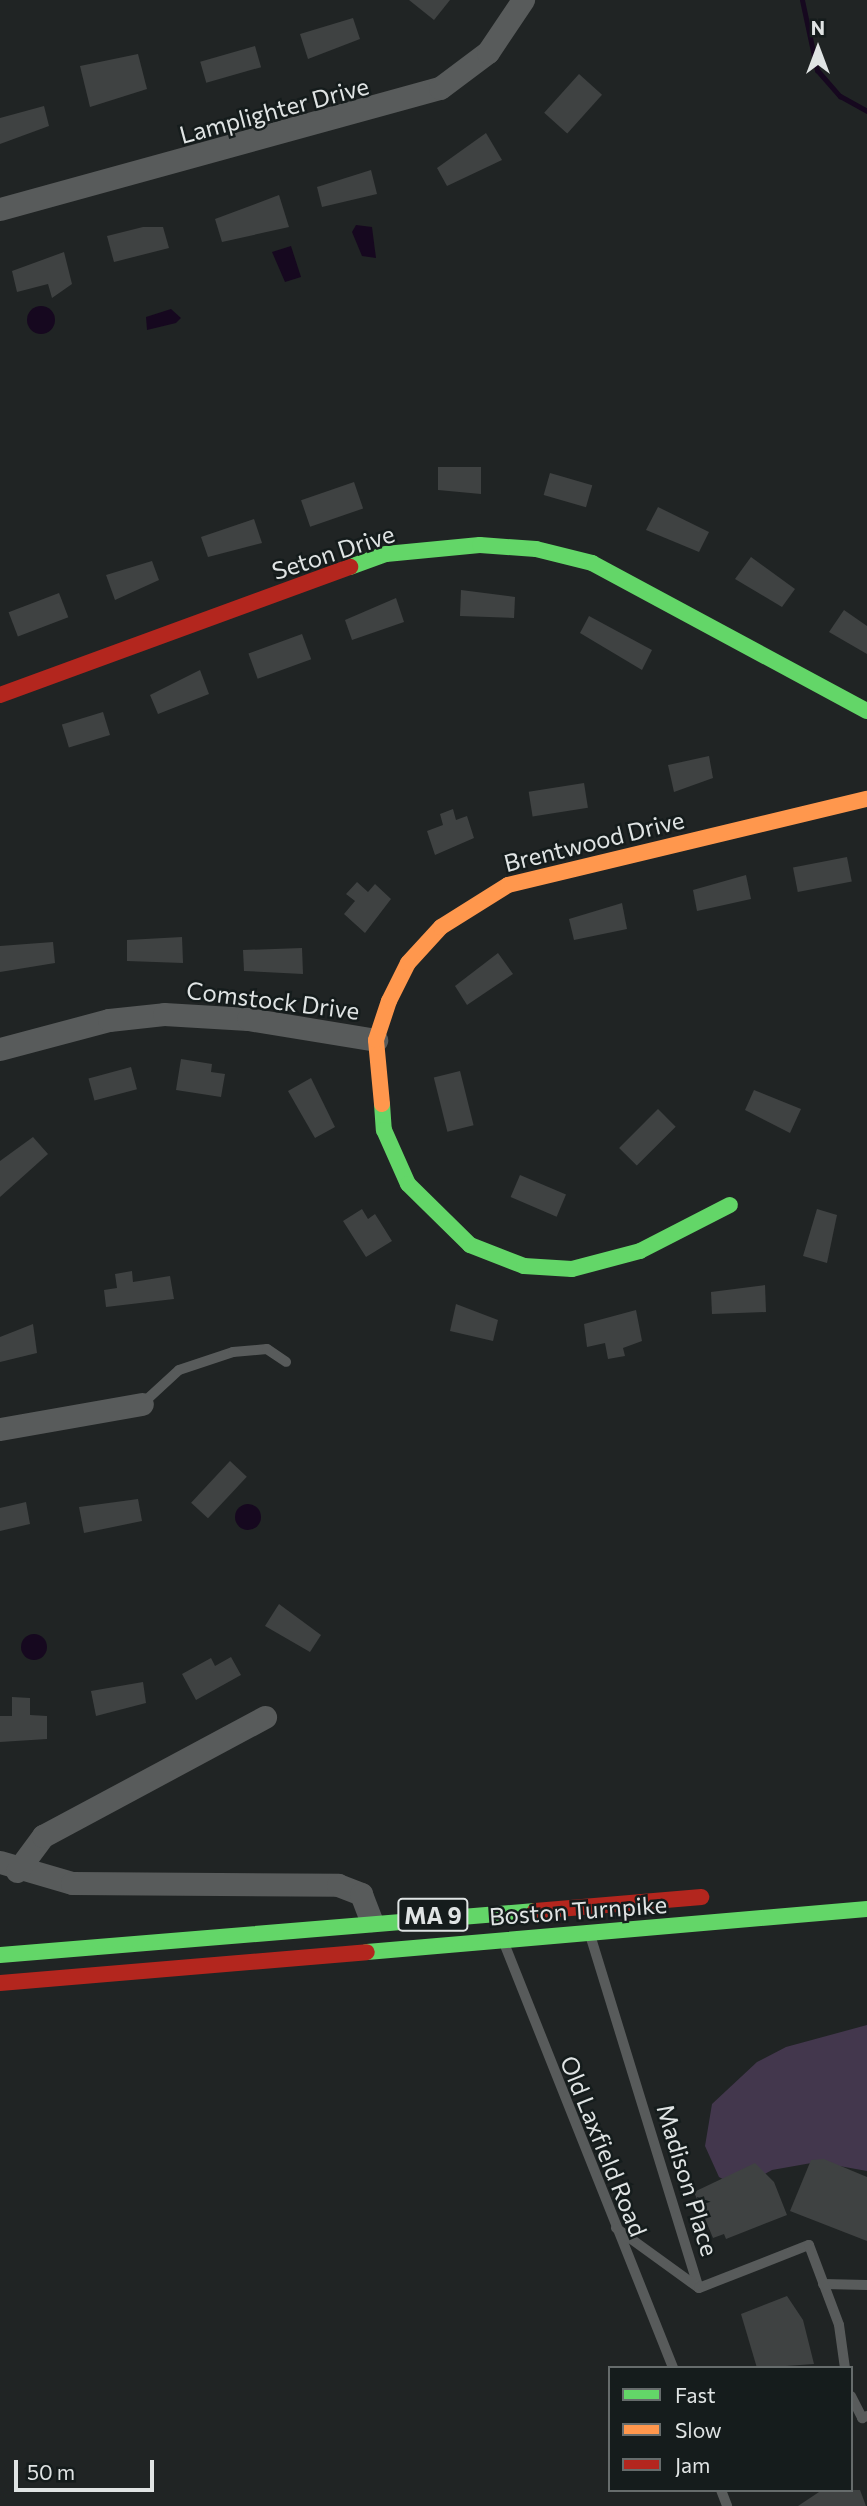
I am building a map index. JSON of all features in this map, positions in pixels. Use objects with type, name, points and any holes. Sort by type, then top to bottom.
[{"type":"main road","name":"Seton Drive","points":[[0,695],[386,554],[480,545],[536,548],[592,563],[867,711]]},
{"type":"main road","name":"Brentwood Drive","points":[[730,1205],[640,1251],[597,1265],[548,1270],[489,1255],[437,1219],[399,1167],[380,1110],[376,1040],[408,963],[474,900],[564,868],[867,799]]},
{"type":"main road","name":"Boston Turnpike","points":[[0,1955],[371,1920],[718,1895]]},
{"type":"main road","name":"Boston Turnpike","points":[[0,1983],[867,1909]]},
{"type":"street","name":"Lamplighter Drive","points":[[0,209],[440,88],[488,52],[523,0]]},
{"type":"street","name":"Comstock Drive","points":[[0,1049],[109,1020],[164,1014],[248,1019],[376,1040]]},
{"type":"street","points":[[0,1429],[142,1404]]},
{"type":"street","points":[[9,1866],[43,1836],[265,1717]]},
{"type":"street","points":[[9,1866],[126,1886],[338,1885],[361,1894],[371,1920]]},
{"type":"lane","points":[[142,1404],[179,1370],[241,1350],[272,1351],[286,1362]]},
{"type":"lane","name":"Madison Place","points":[[590,1932],[699,2288],[809,2245],[839,2325],[845,2366]]},
{"type":"lane","name":"Old Laxfield Road","points":[[503,1938],[614,2227],[672,2366]]},
{"type":"lane","points":[[614,2227],[699,2288]]},
{"type":"lane","points":[[823,2284],[867,2285]]},
{"type":"lane","points":[[853,2399],[865,2417],[867,2430]]},
{"type":"shaded area","points":[[356,225],[372,227],[376,258],[362,256],[352,232]]},
{"type":"shaded area","points":[[291,246],[301,277],[285,282],[272,252]]},
{"type":"shaded area","points":[[41,306],[51,310],[55,320],[51,330],[41,334],[31,330],[27,320],[31,310]]},
{"type":"shaded area","points":[[171,309],[181,318],[176,323],[147,330],[146,317]]},
{"type":"shaded area","points":[[248,1504],[257,1508],[261,1517],[257,1526],[248,1530],[239,1526],[235,1517],[239,1508]]},
{"type":"shaded area","points":[[34,1634],[43,1638],[47,1647],[43,1656],[34,1660],[25,1656],[21,1647],[25,1638]]},
{"type":"shaded area","points":[[867,2025],[867,2171],[817,2162],[772,2170],[739,2188],[719,2177],[705,2146],[712,2104],[757,2062],[786,2047]]},
{"type":"building","points":[[409,0],[450,0],[434,20]]},
{"type":"building","points":[[353,18],[360,39],[308,59],[300,34]]},
{"type":"building","points":[[255,46],[261,67],[206,83],[200,62]]},
{"type":"building","points":[[138,54],[147,89],[90,107],[80,66]]},
{"type":"building","points":[[579,74],[602,95],[567,133],[544,113]]},
{"type":"building","points":[[44,106],[49,126],[0,144],[0,118]]},
{"type":"building","points":[[486,133],[502,160],[447,186],[437,168]]},
{"type":"building","points":[[371,170],[377,194],[322,207],[317,187]]},
{"type":"building","points":[[279,195],[289,227],[222,242],[215,219]]},
{"type":"building","points":[[143,227],[163,227],[169,248],[114,262],[107,236]]},
{"type":"building","points":[[64,252],[72,284],[52,298],[48,284],[17,292],[12,271]]},
{"type":"building","points":[[438,467],[481,467],[481,494],[438,490]]},
{"type":"building","points":[[550,473],[592,485],[586,507],[544,495]]},
{"type":"building","points":[[354,482],[363,508],[310,527],[301,500]]},
{"type":"building","points":[[658,507],[709,532],[699,552],[646,530]]},
{"type":"building","points":[[254,519],[262,543],[208,557],[201,537]]},
{"type":"building","points":[[751,557],[795,589],[782,607],[735,579]]},
{"type":"building","points":[[152,561],[159,580],[115,600],[106,575]]},
{"type":"building","points":[[461,590],[515,597],[514,618],[460,616]]},
{"type":"building","points":[[59,593],[68,617],[18,637],[9,612]]},
{"type":"building","points":[[396,598],[404,622],[352,640],[345,620]]},
{"type":"building","points":[[844,610],[867,626],[867,654],[829,632]]},
{"type":"building","points":[[589,616],[652,650],[642,670],[580,633]]},
{"type":"building","points":[[302,634],[311,659],[258,679],[248,653]]},
{"type":"building","points":[[200,670],[209,694],[158,714],[150,695]]},
{"type":"building","points":[[103,712],[110,735],[69,748],[62,725]]},
{"type":"building","points":[[709,756],[713,778],[674,792],[668,765]]},
{"type":"building","points":[[584,783],[588,808],[533,816],[529,792]]},
{"type":"building","points":[[453,809],[456,820],[467,816],[474,838],[435,855],[427,831],[443,825],[440,814]]},
{"type":"building","points":[[847,857],[852,882],[798,892],[793,867]]},
{"type":"building","points":[[746,875],[751,899],[697,911],[693,890]]},
{"type":"building","points":[[357,882],[368,892],[375,884],[391,899],[365,933],[344,914],[355,901],[346,894]]},
{"type":"building","points":[[622,903],[627,929],[574,940],[569,919]]},
{"type":"building","points":[[182,937],[183,963],[127,961],[127,940]]},
{"type":"building","points":[[53,942],[55,963],[0,972],[0,946]]},
{"type":"building","points":[[302,948],[303,974],[244,971],[243,950]]},
{"type":"building","points":[[498,953],[513,974],[467,1005],[455,986]]},
{"type":"building","points":[[181,1059],[212,1064],[211,1072],[225,1074],[221,1097],[176,1090]]},
{"type":"building","points":[[131,1067],[137,1089],[94,1101],[88,1078]]},
{"type":"building","points":[[460,1071],[474,1125],[447,1132],[434,1078]]},
{"type":"building","points":[[311,1078],[335,1127],[315,1138],[288,1091]]},
{"type":"building","points":[[754,1090],[801,1109],[790,1133],[745,1110]]},
{"type":"building","points":[[658,1109],[676,1127],[637,1166],[619,1148]]},
{"type":"building","points":[[33,1137],[48,1154],[0,1197],[0,1161]]},
{"type":"building","points":[[520,1175],[566,1195],[557,1217],[511,1197]]},
{"type":"building","points":[[362,1209],[368,1219],[375,1214],[392,1241],[366,1257],[343,1221]]},
{"type":"building","points":[[817,1209],[837,1215],[827,1263],[803,1256]]},
{"type":"building","points":[[132,1271],[133,1282],[170,1276],[174,1299],[106,1307],[104,1290],[117,1288],[115,1274]]},
{"type":"building","points":[[765,1285],[766,1312],[712,1314],[711,1292]]},
{"type":"building","points":[[456,1304],[498,1320],[493,1341],[450,1331]]},
{"type":"building","points":[[636,1310],[642,1341],[623,1348],[625,1356],[608,1359],[605,1343],[587,1347],[584,1324]]},
{"type":"building","points":[[33,1324],[37,1353],[0,1362],[0,1337]]},
{"type":"building","points":[[230,1461],[247,1477],[208,1518],[191,1503]]},
{"type":"building","points":[[138,1499],[142,1521],[84,1533],[79,1507]]},
{"type":"building","points":[[26,1502],[30,1524],[0,1531],[0,1508]]},
{"type":"building","points":[[279,1604],[321,1635],[310,1652],[265,1626]]},
{"type":"building","points":[[231,1657],[241,1675],[196,1700],[182,1674],[211,1658],[215,1666]]},
{"type":"building","points":[[143,1682],[146,1703],[96,1716],[91,1691]]},
{"type":"building","points":[[12,1697],[30,1698],[30,1715],[47,1716],[47,1739],[0,1742],[0,1716],[12,1716]]},
{"type":"building","points":[[824,2159],[867,2177],[867,2241],[790,2211],[811,2160]]},
{"type":"building","points":[[755,2163],[774,2182],[787,2215],[726,2239],[724,2234],[713,2238],[694,2192]]},
{"type":"building","points":[[787,2296],[803,2320],[814,2364],[756,2366],[741,2314]]},
{"type":"building","points":[[860,2490],[866,2506],[798,2506],[819,2492]]},
{"type":"waterway","points":[[802,0],[817,70],[840,96],[867,111]]},
{"type":"traffic: fast","points":[[350,567],[386,554],[480,545],[536,549],[592,563],[867,711]]},
{"type":"traffic: fast","points":[[382,1104],[384,1130],[408,1184],[470,1245],[524,1266],[572,1269],[640,1251],[730,1205]]},
{"type":"traffic: fast","points":[[367,1952],[867,1909]]},
{"type":"traffic: fast","points":[[0,1955],[535,1911]]},
{"type":"traffic: slow","points":[[382,1104],[376,1040],[389,1001],[408,963],[441,927],[508,885],[867,799]]},
{"type":"traffic: jam","points":[[0,695],[350,567]]},
{"type":"traffic: jam","points":[[535,1911],[701,1897]]},
{"type":"traffic: jam","points":[[0,1983],[367,1952]]}]
